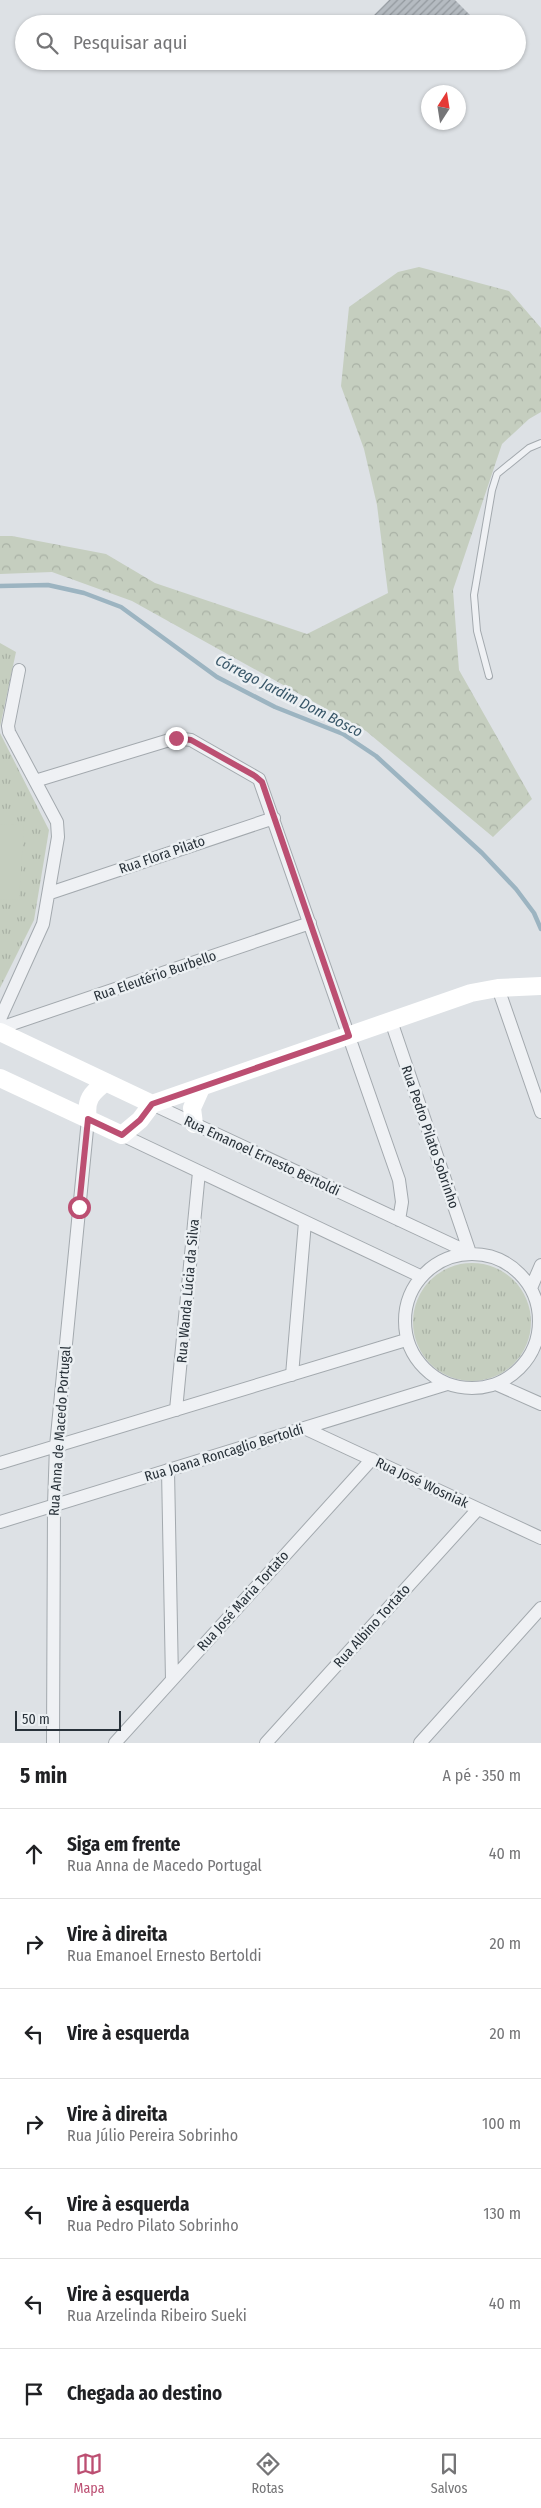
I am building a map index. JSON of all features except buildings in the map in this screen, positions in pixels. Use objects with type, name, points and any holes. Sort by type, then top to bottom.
[{"type":"main road","points":[[0,1078],[122,1135],[140,1120],[152,1104],[471,993],[498,988],[541,986]]},
{"type":"main road","name":"Rua Emanoel Ernesto Bertoldi","points":[[0,1032],[152,1104]]},
{"type":"main road","points":[[88,1119],[87,1102],[90,1094],[106,1082]]},
{"type":"main road","points":[[194,1124],[192,1108],[201,1088]]},
{"type":"street","points":[[0,1019],[40,933],[50,893],[59,829],[9,732],[8,726],[19,670]]},
{"type":"street","points":[[35,781],[176,738],[191,740],[259,779],[399,1180],[402,1202],[399,1220]]},
{"type":"street","name":"Rua Flora Pilato","points":[[50,893],[274,818]]},
{"type":"street","name":"Rua Eleutério Burbello","points":[[0,1028],[310,923]]},
{"type":"street","points":[[498,988],[541,1112]]},
{"type":"street","name":"Rua Pedro Pilato Sobrinho","points":[[391,1021],[470,1253]]},
{"type":"street","name":"Rua Emanoel Ernesto Bertoldi","points":[[152,1104],[470,1253]]},
{"type":"street","name":"Rua Anna de Macedo Portugal","points":[[53,1743],[56,1446],[88,1119]]},
{"type":"street","points":[[122,1135],[420,1276]]},
{"type":"street","name":"Rua Wanda Lúcia da Silva","points":[[176,1410],[199,1172]]},
{"type":"street","points":[[292,1374],[305,1222]]},
{"type":"street","points":[[470,1253],[488,1255],[505,1262],[520,1273],[531,1288],[538,1305],[540,1325],[536,1344],[527,1361],[513,1374],[496,1384],[480,1388],[463,1388],[447,1384],[429,1374],[415,1358],[406,1340],[404,1317],[409,1295],[420,1276],[435,1264],[451,1256],[470,1253]]},
{"type":"street","points":[[531,1288],[541,1265]]},
{"type":"street","points":[[0,1463],[406,1340]]},
{"type":"street","name":"Rua Joana Roncaglio Bertoldi","points":[[0,1522],[447,1384]]},
{"type":"street","points":[[496,1384],[541,1404]]},
{"type":"street","name":"Rua José Wosniak","points":[[304,1428],[541,1538]]},
{"type":"street","name":"Rua José Maria Tortato","points":[[115,1743],[372,1459]]},
{"type":"street","points":[[168,1470],[172,1680]]},
{"type":"street","name":"Rua Albino Tortato","points":[[266,1743],[478,1508]]},
{"type":"street","points":[[420,1743],[541,1608]]},
{"type":"lane","points":[[489,676],[476,631],[474,595],[492,490],[497,474],[529,448],[541,443]]},
{"type":"green space","points":[[419,267],[509,291],[541,328],[541,412],[529,419],[502,444],[453,590],[459,670],[532,799],[493,837],[366,731],[132,601],[52,572],[0,574],[0,536],[12,536],[106,554],[155,583],[307,634],[388,593],[377,505],[364,449],[341,386],[349,307],[398,272]]},
{"type":"green space","points":[[0,643],[16,652],[0,727]]},
{"type":"green space","points":[[0,733],[49,830],[34,920],[0,988]]},
{"type":"green space","points":[[0,824],[24,825],[19,900],[0,899]]},
{"type":"green space","points":[[472,1263],[495,1267],[514,1280],[527,1299],[531,1322],[527,1345],[514,1364],[495,1377],[472,1381],[449,1377],[430,1364],[417,1345],[413,1322],[417,1299],[430,1280],[449,1267]]},
{"type":"waterway","name":"Córrego Jardim Dom Bosco","points":[[0,586],[48,585],[84,593],[121,607],[217,677],[275,707],[343,734],[376,756],[482,853],[516,889],[534,913],[541,929]]},
{"type":"route","points":[[79,1207],[88,1119],[122,1135],[140,1120],[152,1104],[349,1036],[262,782],[255,776],[191,740],[176,738]]}]
